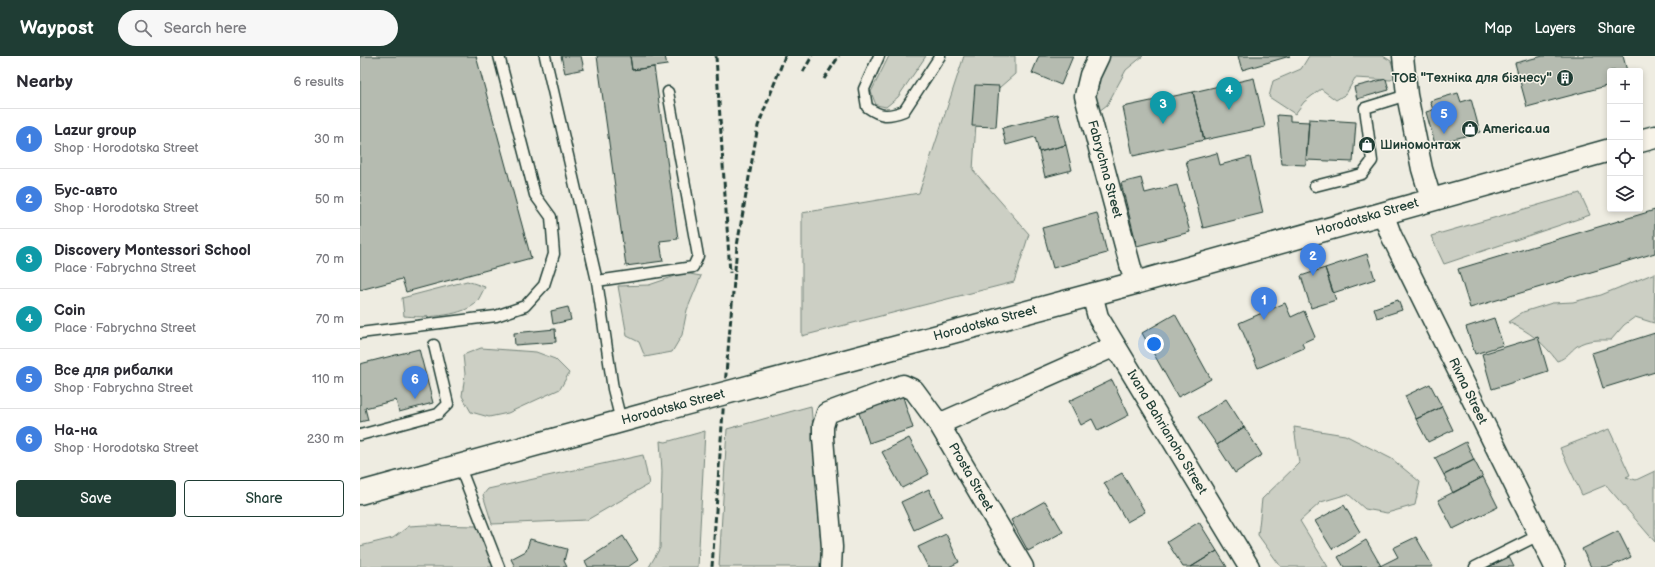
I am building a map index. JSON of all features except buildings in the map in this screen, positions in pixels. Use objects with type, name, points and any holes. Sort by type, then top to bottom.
[{"type":"main road","points":[[1643,140],[1655,137]]},
{"type":"main road","name":"Horodotska Street","points":[[360,493],[621,421],[1135,283],[1607,151]]},
{"type":"street","name":"Fabrychna Street","points":[[1100,56],[1090,75],[1085,96],[1135,283]]},
{"type":"street","points":[[1407,57],[1408,94],[1422,169],[1431,199]]},
{"type":"street","name":"Rivna Street","points":[[1383,213],[1391,235],[1555,567]]},
{"type":"street","name":"Ivana Bahrianoho Street","points":[[1092,294],[1098,317],[1249,567]]},
{"type":"street","points":[[939,424],[1115,346]]},
{"type":"street","name":"Prosta Street","points":[[831,567],[832,547],[822,426],[828,413],[904,385],[914,390],[939,424],[1023,567]]},
{"type":"lane","points":[[360,333],[496,316],[525,306],[544,285],[554,254],[551,217],[534,195],[499,56]]},
{"type":"lane","points":[[545,56],[596,282],[613,389],[621,421]]},
{"type":"lane","points":[[879,56],[864,89],[866,107],[878,115],[894,115],[904,111],[940,56]]},
{"type":"lane","points":[[596,282],[693,267],[698,256],[668,92]]},
{"type":"lane","points":[[1315,186],[1362,174],[1372,161],[1365,108],[1408,94]]},
{"type":"lane","points":[[360,435],[438,414],[448,404],[434,346]]},
{"type":"lane","points":[[459,465],[499,567]]},
{"type":"lane","points":[[1475,567],[1539,535]]},
{"type":"shaded area","points":[[889,56],[926,56],[898,97],[886,107],[876,105],[871,92]]},
{"type":"shaded area","points":[[964,56],[1015,56],[1015,74],[977,107],[973,170],[1029,234],[1014,282],[802,336],[802,213],[919,193]]},
{"type":"shaded area","points":[[1100,56],[1143,56],[1126,70],[1107,105],[1091,117]]},
{"type":"shaded area","points":[[1309,56],[1383,56],[1391,61],[1396,76],[1391,80],[1355,78],[1346,94],[1336,100],[1321,89],[1304,102],[1295,114],[1269,97],[1273,81],[1301,69]]},
{"type":"shaded area","points":[[1580,193],[1590,215],[1444,264],[1431,236]]},
{"type":"shaded area","points":[[684,273],[701,276],[687,310],[682,335],[672,352],[645,357],[639,342],[627,336],[618,286],[649,285]]},
{"type":"shaded area","points":[[1655,273],[1654,323],[1635,317],[1624,325],[1611,340],[1594,340],[1585,342],[1557,361],[1536,338],[1523,329],[1508,322],[1523,312],[1552,303],[1573,302],[1601,295]]},
{"type":"shaded area","points":[[467,281],[485,287],[475,304],[468,308],[460,312],[441,316],[404,316],[402,298]]},
{"type":"shaded area","points":[[481,348],[536,352],[555,359],[569,373],[560,389],[508,413],[489,417],[471,412],[462,396],[465,374],[463,355]]},
{"type":"shaded area","points":[[811,406],[822,529],[821,567],[719,567],[727,429]]},
{"type":"shaded area","points":[[1294,427],[1345,435],[1392,459],[1420,482],[1415,505],[1387,513],[1365,509],[1348,494],[1321,502],[1300,521],[1328,567],[1281,567],[1258,535],[1262,499],[1299,463]]},
{"type":"shaded area","points":[[1609,429],[1630,475],[1626,477],[1636,480],[1655,471],[1655,542],[1606,485],[1582,495],[1560,448]]},
{"type":"shaded area","points":[[705,431],[698,567],[649,567],[660,548],[662,471],[660,441],[666,442]]},
{"type":"shaded area","points":[[643,455],[649,484],[587,520],[492,524],[483,495],[488,489]]},
{"type":"shaded area","points":[[409,526],[476,526],[488,536],[497,567],[360,567],[360,546],[393,538]]},
{"type":"railway","points":[[716,56],[730,273]]},
{"type":"railway","points":[[712,567],[724,397],[737,246],[758,126],[785,56]]},
{"type":"railway","points":[[803,72],[812,56]]},
{"type":"railway","points":[[824,79],[839,56]]},
{"type":"place","name":"ТОВ \"Техніка для бізнесу\"","points":[[1565,78]]},
{"type":"place","name":"Coin","points":[[1229,110]]},
{"type":"place","name":"Discovery Montessori School","points":[[1163,124]]},
{"type":"place","name":"America.ua","points":[[1470,129]]},
{"type":"place","name":"Все для рибалки","points":[[1444,134]]},
{"type":"place","name":"Шиномонтаж","points":[[1367,145]]},
{"type":"place","name":"Бус-авто","points":[[1313,276]]},
{"type":"place","name":"Lazur group","points":[[1264,320]]},
{"type":"place","name":"На-на","points":[[415,399]]}]
